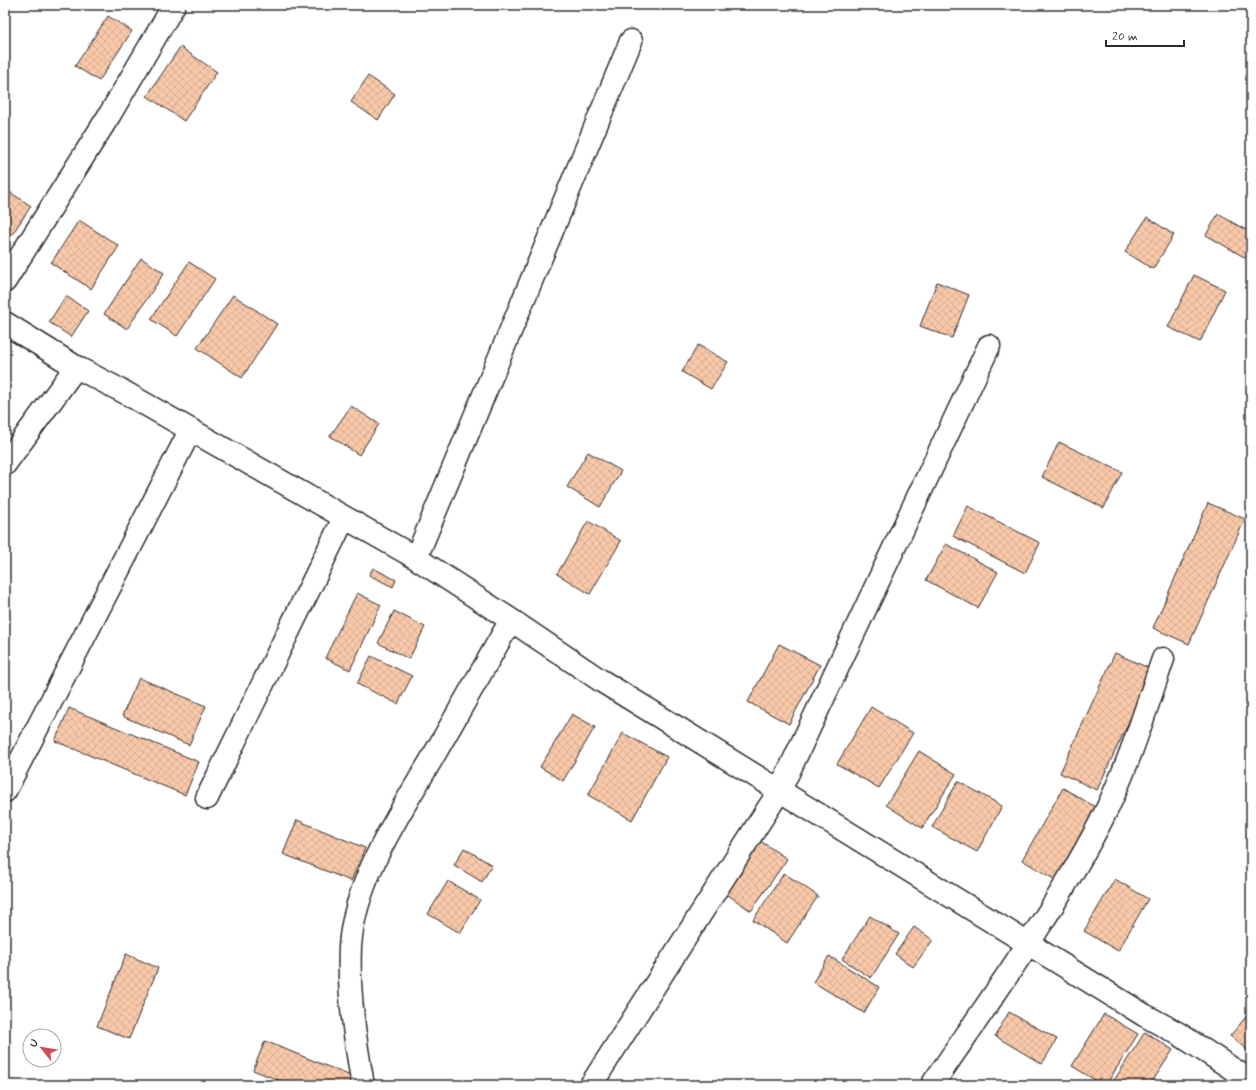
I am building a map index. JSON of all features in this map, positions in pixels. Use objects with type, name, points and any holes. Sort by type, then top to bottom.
[{"type":"street","points":[[5,281],[110,114],[174,5]]},
{"type":"street","points":[[416,558],[631,41]]},
{"type":"street","points":[[5,323],[76,367],[416,558],[600,680],[1144,1015],[1179,1034],[1251,1082]]},
{"type":"street","points":[[591,1085],[780,790],[989,346]]},
{"type":"street","points":[[5,464],[76,367]]},
{"type":"street","points":[[5,791],[190,430]]},
{"type":"street","points":[[206,798],[344,518]]},
{"type":"street","points":[[363,1085],[355,1038],[351,976],[350,946],[356,910],[368,876],[400,814],[511,620]]},
{"type":"street","points":[[932,1085],[1029,943],[1100,823],[1119,780],[1163,659]]},
{"type":"building","points":[[108,16],[132,31],[99,81],[75,66]]},
{"type":"building","points":[[180,47],[217,72],[184,121],[147,96]]},
{"type":"building","points":[[368,76],[395,94],[378,120],[351,102]]},
{"type":"building","points":[[5,189],[31,206],[5,245]]},
{"type":"building","points":[[1218,214],[1251,233],[1251,261],[1206,235]]},
{"type":"building","points":[[1147,217],[1174,235],[1153,269],[1125,252]]},
{"type":"building","points":[[79,220],[119,246],[91,289],[51,263]]},
{"type":"building","points":[[141,258],[164,273],[127,329],[104,314]]},
{"type":"building","points":[[189,262],[215,279],[177,336],[151,319]]},
{"type":"building","points":[[1194,275],[1225,290],[1200,342],[1168,327]]},
{"type":"building","points":[[937,282],[969,295],[952,338],[920,326]]},
{"type":"building","points":[[233,295],[277,324],[242,378],[197,348]]},
{"type":"building","points":[[66,296],[88,311],[71,337],[49,322]]},
{"type":"building","points":[[698,345],[728,362],[711,389],[682,372]]},
{"type":"building","points":[[351,406],[379,424],[359,455],[330,436]]},
{"type":"building","points":[[1059,442],[1122,472],[1104,508],[1042,477]]},
{"type":"building","points":[[588,452],[621,471],[600,507],[567,487]]},
{"type":"building","points":[[1208,503],[1245,519],[1189,644],[1153,628]]},
{"type":"building","points":[[968,506],[1040,543],[1025,573],[953,536]]},
{"type":"building","points":[[588,521],[621,541],[590,594],[557,574]]},
{"type":"building","points":[[946,544],[998,572],[978,608],[926,580]]},
{"type":"building","points":[[373,568],[396,580],[393,587],[369,575]]},
{"type":"building","points":[[357,593],[381,605],[350,670],[325,658]]},
{"type":"building","points":[[394,611],[425,627],[409,659],[378,643]]},
{"type":"building","points":[[779,644],[820,665],[789,724],[748,702]]},
{"type":"building","points":[[1115,653],[1153,670],[1097,790],[1060,773]]},
{"type":"building","points":[[371,656],[412,676],[398,704],[357,684]]},
{"type":"building","points":[[139,678],[206,706],[189,745],[122,716]]},
{"type":"building","points":[[871,707],[913,733],[879,788],[837,764]]},
{"type":"building","points":[[69,708],[199,762],[185,795],[55,741]]},
{"type":"building","points":[[572,714],[595,727],[563,781],[540,767]]},
{"type":"building","points":[[623,733],[667,757],[632,820],[588,795]]},
{"type":"building","points":[[919,751],[956,774],[922,828],[886,805]]},
{"type":"building","points":[[958,781],[1002,806],[977,852],[932,827]]},
{"type":"building","points":[[1063,788],[1101,810],[1059,882],[1022,860]]},
{"type":"building","points":[[297,820],[365,848],[351,881],[283,854]]},
{"type":"building","points":[[759,840],[787,859],[751,911],[724,892]]},
{"type":"building","points":[[464,848],[492,865],[482,882],[454,865]]},
{"type":"building","points":[[784,873],[818,896],[787,943],[753,920]]},
{"type":"building","points":[[1115,879],[1148,899],[1118,951],[1084,931]]},
{"type":"building","points":[[448,881],[480,900],[460,933],[428,914]]},
{"type":"building","points":[[870,916],[899,934],[871,978],[842,959]]},
{"type":"building","points":[[914,927],[933,940],[913,967],[895,954]]},
{"type":"building","points":[[126,954],[158,968],[129,1039],[97,1026]]},
{"type":"building","points":[[829,956],[879,987],[864,1013],[813,982]]},
{"type":"building","points":[[1251,1011],[1251,1053],[1230,1036]]},
{"type":"building","points":[[1009,1012],[1057,1039],[1042,1064],[995,1036]]},
{"type":"building","points":[[1104,1014],[1138,1034],[1106,1085],[1103,1085],[1072,1066]]},
{"type":"building","points":[[1145,1032],[1173,1050],[1150,1085],[1111,1085]]},
{"type":"building","points":[[265,1041],[356,1078],[353,1085],[291,1085],[253,1070]]}]
